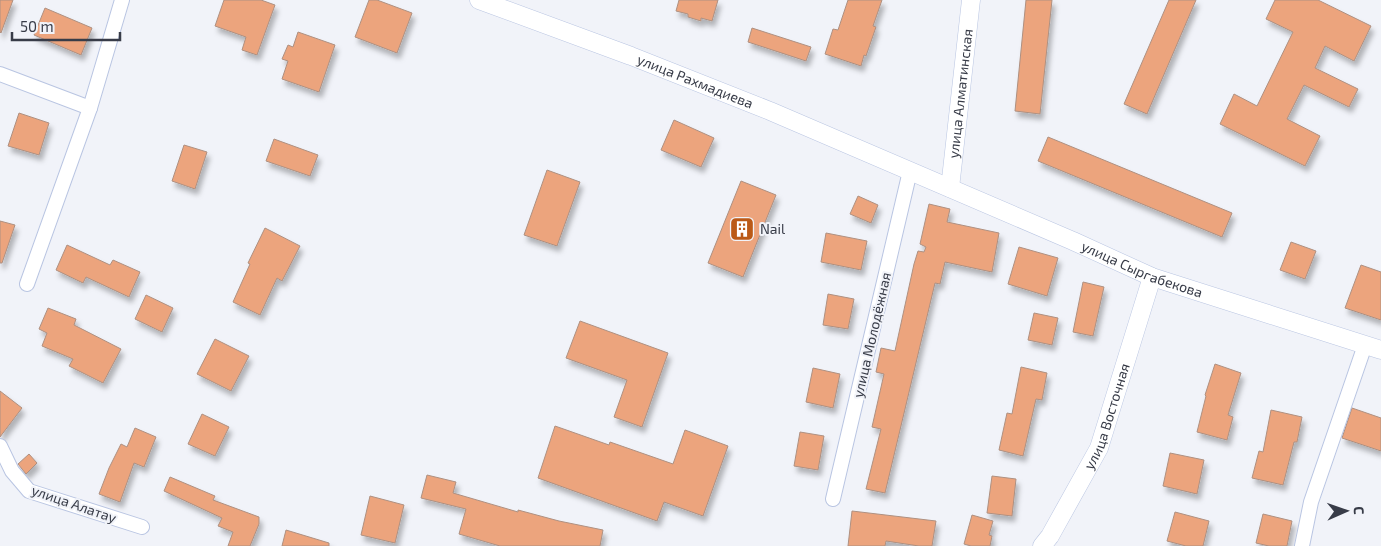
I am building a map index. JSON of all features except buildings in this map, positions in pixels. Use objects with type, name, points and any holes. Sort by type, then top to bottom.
[{"type":"street","points":[[27,284],[90,108],[122,0]]},
{"type":"street","name":"улица Рахмадиева","points":[[479,0],[631,56],[770,111],[910,171]]},
{"type":"street","name":"улица Алматинская","points":[[950,188],[971,0]]},
{"type":"street","points":[[0,74],[90,108]]},
{"type":"street","name":"улица Сыргабекова","points":[[910,171],[1152,277],[1373,348]]},
{"type":"street","name":"улица Молодёжная","points":[[833,499],[910,171]]},
{"type":"street","name":"улица Восточная","points":[[1042,546],[1059,521],[1099,448],[1152,277]]},
{"type":"street","points":[[1302,546],[1311,502],[1373,348]]},
{"type":"street","name":"улица Алатау","points":[[0,446],[12,471],[29,491],[142,526]]},
{"type":"place","name":"Nail","points":[[742,229]]}]
